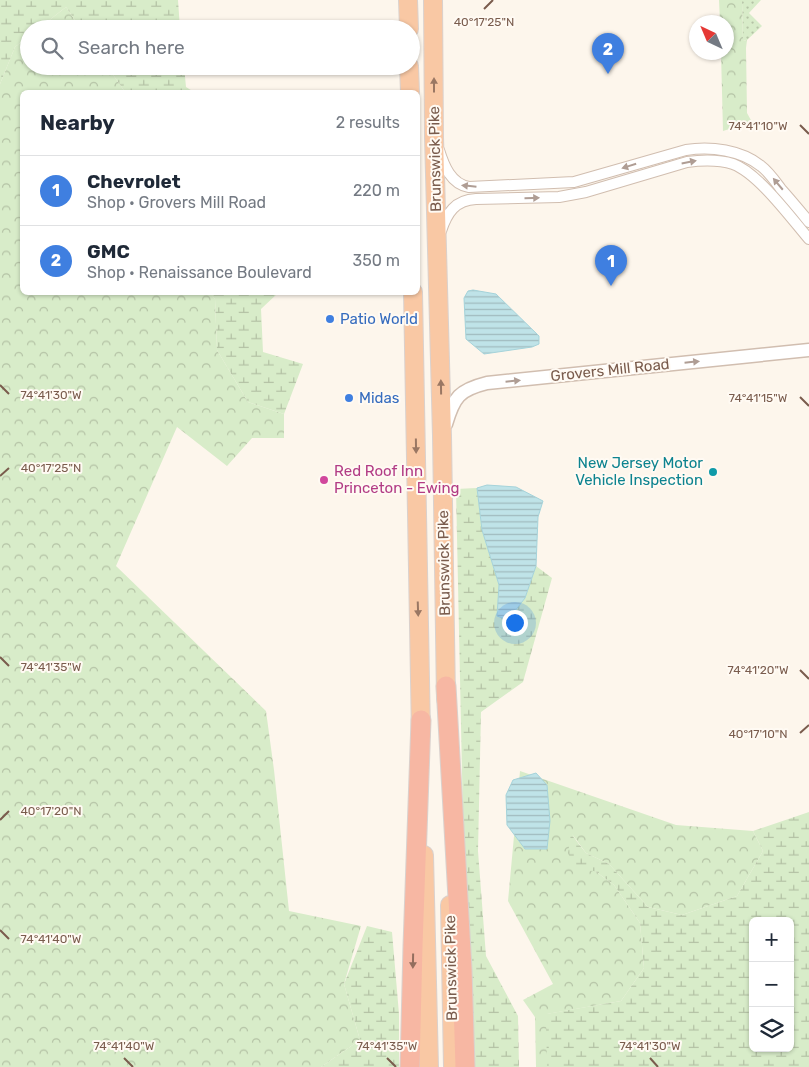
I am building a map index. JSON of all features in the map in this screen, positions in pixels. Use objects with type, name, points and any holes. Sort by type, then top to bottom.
[{"type":"highway","points":[[408,0],[409,20]]},
{"type":"highway","name":"Brunswick Pike","points":[[433,0],[434,137],[442,436],[453,1067]]},
{"type":"highway","name":"Brunswick Pike","points":[[409,75],[410,90]]},
{"type":"highway","name":"Brunswick Pike","points":[[413,295],[418,525],[417,585],[429,1067]]},
{"type":"highway","points":[[446,686],[466,1067]]},
{"type":"highway","points":[[410,1067],[421,720]]},
{"type":"street","points":[[434,137],[449,174],[462,186],[469,187],[574,182],[686,150],[705,148],[728,151],[750,159],[760,166],[809,222]]},
{"type":"street","points":[[437,242],[446,216],[454,207],[464,201],[559,197],[586,192],[687,162],[703,160],[734,164],[761,184],[809,239]]},
{"type":"street","name":"Grovers Mill Road","points":[[442,436],[456,398],[466,390],[482,385],[809,350]]},
{"type":"green space","points":[[0,0],[178,0],[179,20],[75,20],[66,7],[49,20],[20,20],[20,43],[15,47],[0,84]]},
{"type":"green space","points":[[719,0],[742,0],[743,41],[747,40],[747,113],[752,122],[723,131],[721,60],[734,60],[734,15],[720,15]]},
{"type":"green space","points":[[742,0],[761,0],[749,13],[762,26],[747,40],[743,41]]},
{"type":"green space","points":[[66,7],[75,20],[49,20]]},
{"type":"green space","points":[[20,43],[20,75],[113,75],[124,90],[20,90],[20,295],[212,295],[215,299],[217,350],[248,402],[284,414],[284,438],[252,438],[227,466],[177,427],[116,566],[266,711],[289,911],[361,926],[344,984],[360,1040],[321,1067],[0,1067],[0,84],[15,47]]},
{"type":"green space","points":[[113,75],[185,75],[186,87],[191,90],[124,90]]},
{"type":"green space","points":[[212,295],[276,295],[261,309],[263,352],[303,364],[284,414],[248,402],[217,350],[215,299]]},
{"type":"green space","points":[[477,488],[482,530],[499,585],[497,616],[508,620],[525,598],[536,566],[552,578],[523,682],[481,712],[478,851],[486,956],[518,1016],[519,1067],[473,1067],[465,915],[456,489]]},
{"type":"green space","points":[[520,771],[676,825],[753,831],[763,851],[737,896],[682,915],[648,907],[609,864],[586,853],[572,834],[595,871],[614,885],[640,923],[644,968],[621,1001],[547,1014],[547,1067],[536,1067],[535,1017],[523,1000],[553,984],[508,901]]},
{"type":"green space","points":[[809,812],[809,1067],[547,1067],[546,1014],[621,1001],[644,968],[640,923],[614,885],[595,871],[576,870],[568,853],[571,834],[586,853],[609,864],[648,907],[682,915],[737,896],[763,851],[753,831]]},
{"type":"green space","points":[[367,926],[392,932],[399,1014],[399,1067],[321,1067],[360,1040],[344,984]]},
{"type":"water","points":[[473,290],[496,294],[539,336],[539,344],[532,347],[484,354],[466,339],[464,298],[468,291]]},
{"type":"water","points":[[487,485],[516,487],[543,501],[538,517],[536,566],[525,598],[508,620],[497,616],[499,585],[482,530],[477,488]]},
{"type":"water","points":[[536,773],[547,785],[550,821],[547,849],[525,849],[507,825],[506,795],[513,780]]},
{"type":"place","name":"GMC","points":[[608,74]]},
{"type":"place","name":"Chevrolet","points":[[611,286]]},
{"type":"place","name":"Patio World","points":[[330,319]]},
{"type":"place","name":"Midas","points":[[349,398]]},
{"type":"place","name":"New Jersey Motor Vehicle Inspection","points":[[713,472]]},
{"type":"place","name":"Red Roof Inn Princeton - Ewing","points":[[324,480]]}]
